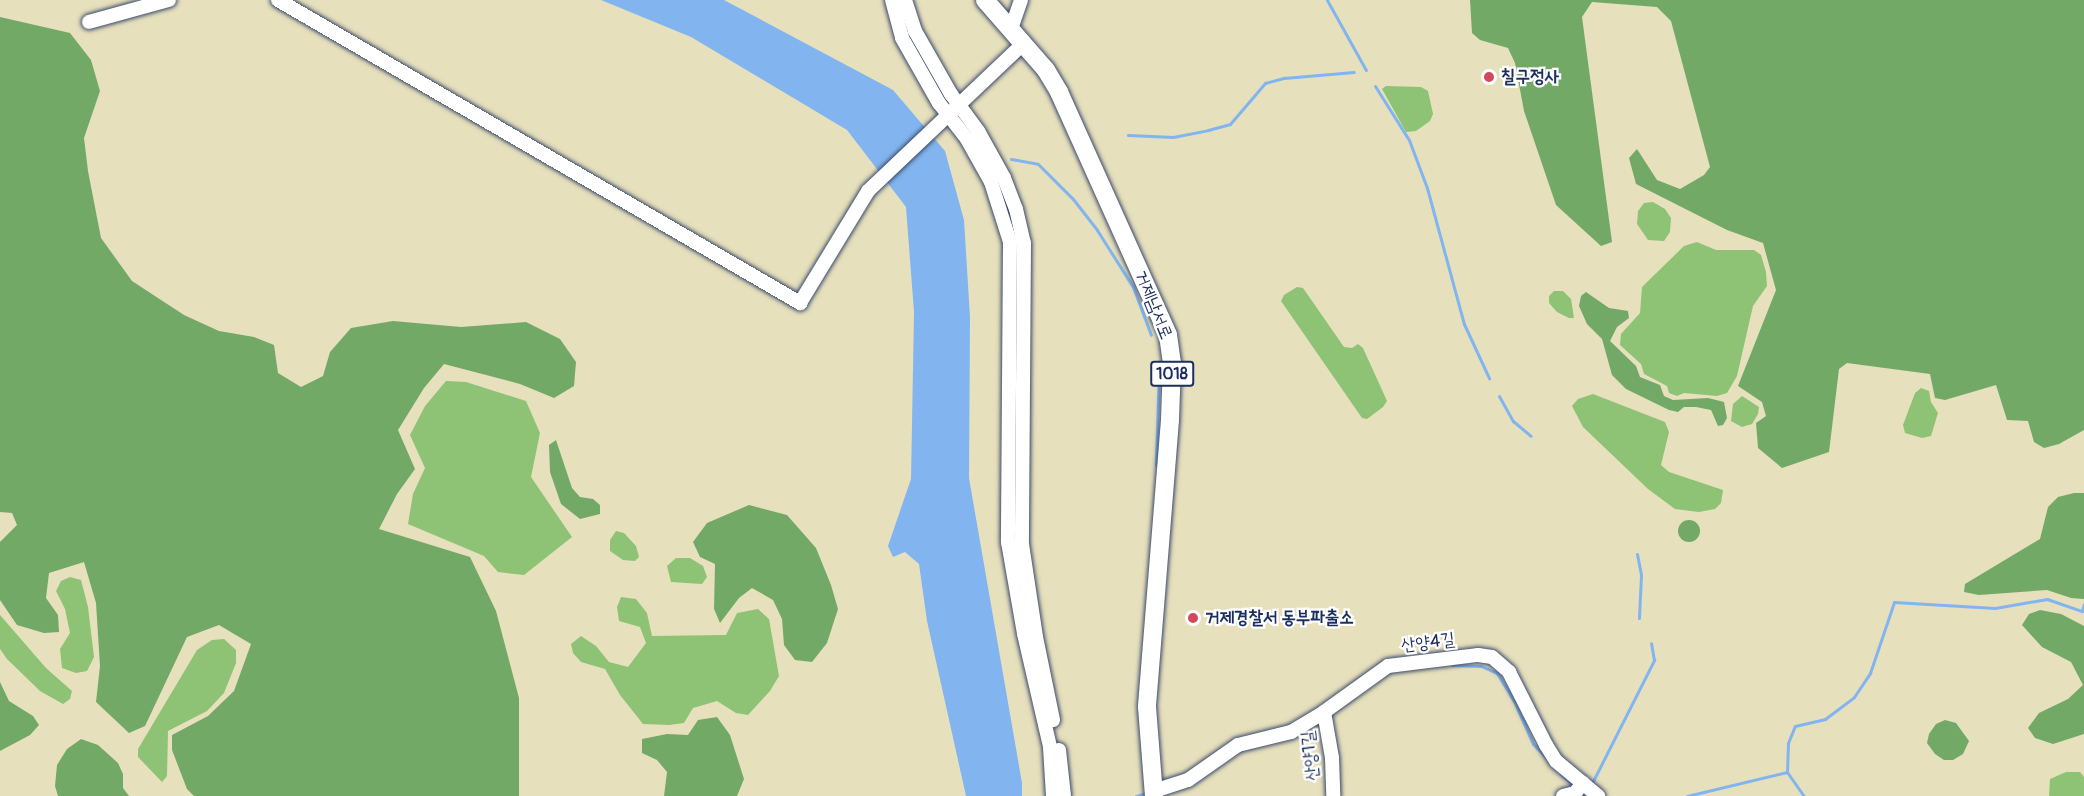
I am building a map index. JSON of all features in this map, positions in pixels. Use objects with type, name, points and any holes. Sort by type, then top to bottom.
[{"type":"main road","name":"거제남서로","points":[[985,0],[1046,70],[1059,92],[1168,335],[1171,355],[1170,420],[1147,707],[1154,794]]},
{"type":"street","points":[[89,22],[169,0]]},
{"type":"street","points":[[278,0],[800,303],[868,191],[1024,43]]},
{"type":"street","points":[[892,0],[903,38],[943,120],[967,139],[991,182],[1010,242],[1008,542],[1024,634],[1050,747],[1053,796]]},
{"type":"street","points":[[905,0],[915,31],[1004,177],[1016,209],[1024,243],[1022,544],[1036,637],[1059,747],[1064,796]]},
{"type":"street","points":[[1011,29],[1021,0]]},
{"type":"street","name":"산양4길","points":[[1154,794],[1188,780],[1238,745],[1291,732],[1324,712],[1388,666],[1478,654],[1492,657],[1509,672],[1545,745],[1573,791],[1598,796]]},
{"type":"street","name":"산양1길","points":[[1324,712],[1332,758],[1333,796]]},
{"type":"green space","points":[[1470,0],[2084,0],[2084,430],[2059,444],[2044,448],[2034,442],[2028,421],[2007,420],[1996,385],[1945,400],[1935,398],[1930,374],[1847,363],[1839,369],[1829,452],[1782,468],[1758,448],[1756,423],[1766,416],[1762,402],[1738,386],[1776,290],[1763,243],[1727,230],[1636,184],[1629,158],[1637,149],[1657,180],[1680,189],[1704,175],[1710,167],[1671,21],[1657,7],[1592,2],[1582,17],[1612,242],[1601,246],[1556,205],[1524,111],[1515,63],[1508,48],[1480,40],[1472,33]]},
{"type":"green space","points":[[0,17],[70,33],[91,60],[100,91],[84,138],[88,171],[101,238],[132,281],[184,315],[219,331],[254,337],[274,345],[278,373],[301,387],[323,376],[330,352],[351,328],[393,321],[461,327],[526,322],[560,339],[576,362],[574,386],[554,398],[520,384],[444,364],[424,388],[398,430],[415,469],[397,494],[379,529],[470,557],[496,611],[519,698],[519,796],[194,796],[187,789],[172,750],[172,735],[208,716],[234,691],[251,644],[219,625],[187,637],[145,726],[129,733],[96,702],[100,666],[96,603],[84,562],[49,573],[46,598],[58,615],[59,632],[44,633],[17,625],[0,600],[0,542],[17,525],[12,513],[0,512]]},
{"type":"green space","points":[[1386,86],[1421,87],[1428,91],[1433,114],[1430,121],[1416,131],[1406,132],[1382,89]]},
{"type":"green space","points":[[1653,202],[1665,209],[1671,218],[1670,232],[1664,241],[1648,240],[1637,224],[1638,211],[1644,203]]},
{"type":"green space","points":[[1697,242],[1716,250],[1754,250],[1761,255],[1767,286],[1753,306],[1737,376],[1727,393],[1717,396],[1684,393],[1677,396],[1669,393],[1667,386],[1644,374],[1641,364],[1620,345],[1621,334],[1640,313],[1642,287],[1684,246]]},
{"type":"green space","points":[[1297,287],[1303,288],[1344,347],[1352,348],[1358,344],[1363,348],[1387,401],[1367,419],[1362,418],[1281,301],[1284,295]]},
{"type":"green space","points":[[1554,291],[1563,291],[1571,299],[1574,318],[1557,312],[1549,303],[1549,296]]},
{"type":"green space","points":[[1586,292],[1609,308],[1628,311],[1629,318],[1617,327],[1610,341],[1636,366],[1640,377],[1660,385],[1664,396],[1673,400],[1708,398],[1724,402],[1727,418],[1723,425],[1718,426],[1711,410],[1684,407],[1678,412],[1669,410],[1626,389],[1612,375],[1602,339],[1587,324],[1579,306],[1581,296]]},
{"type":"green space","points":[[446,381],[466,382],[526,401],[540,433],[531,477],[572,537],[524,575],[498,572],[484,556],[408,524],[413,494],[425,468],[410,435],[425,406]]},
{"type":"green space","points":[[1921,388],[1929,391],[1931,402],[1938,413],[1931,436],[1922,438],[1905,433],[1903,425],[1915,393]]},
{"type":"green space","points":[[1593,394],[1665,422],[1669,432],[1661,465],[1669,472],[1723,490],[1721,503],[1715,509],[1699,512],[1675,509],[1648,489],[1583,427],[1572,406],[1578,399]]},
{"type":"green space","points":[[1742,396],[1759,407],[1752,424],[1742,427],[1731,421],[1733,404]]},
{"type":"green space","points":[[556,440],[572,488],[580,497],[593,499],[600,505],[600,514],[580,519],[561,504],[550,472],[549,445]]},
{"type":"green space","points":[[2084,493],[2084,599],[2071,598],[2047,590],[1979,595],[1964,592],[1965,584],[2040,539],[2048,507],[2058,497]]},
{"type":"green space","points":[[749,505],[787,515],[816,548],[831,585],[838,609],[827,643],[812,662],[795,660],[784,645],[782,619],[773,600],[752,588],[739,598],[720,623],[714,609],[715,564],[700,557],[693,542],[707,523]]},
{"type":"green space","points":[[1689,520],[1699,527],[1700,531],[1693,541],[1689,542],[1679,535],[1678,531],[1685,521]]},
{"type":"green space","points":[[616,531],[624,533],[636,546],[639,557],[635,561],[623,560],[610,551],[610,540]]},
{"type":"green space","points":[[676,558],[690,558],[703,566],[707,577],[702,584],[671,582],[667,566]]},
{"type":"green space","points":[[70,577],[81,580],[88,607],[94,657],[87,671],[76,673],[62,668],[60,649],[70,633],[65,609],[56,591],[61,581]]},
{"type":"green space","points":[[621,597],[636,599],[647,613],[652,636],[726,635],[737,613],[758,609],[769,619],[779,676],[770,691],[748,715],[736,713],[717,701],[693,708],[684,723],[643,724],[620,695],[605,669],[581,662],[573,653],[571,644],[581,636],[596,646],[609,662],[628,667],[646,643],[640,627],[619,621],[617,607]]},
{"type":"green space","points":[[2040,610],[2061,614],[2084,626],[2084,734],[2053,744],[2035,738],[2028,728],[2039,713],[2068,699],[2083,685],[2071,662],[2042,647],[2022,625],[2029,614]]},
{"type":"green space","points":[[0,615],[46,668],[72,691],[70,699],[63,704],[40,691],[7,659],[0,649]]},
{"type":"green space","points":[[224,639],[236,650],[236,663],[224,693],[207,711],[168,731],[167,776],[162,782],[138,757],[138,749],[197,650],[212,640]]},
{"type":"green space","points":[[0,682],[9,701],[33,716],[39,725],[30,735],[0,751]]},
{"type":"green space","points":[[717,717],[730,735],[744,779],[737,796],[664,796],[667,772],[657,760],[642,753],[642,739],[667,734],[688,735],[698,720]]},
{"type":"green space","points":[[1945,720],[1956,723],[1969,741],[1963,754],[1953,760],[1944,760],[1935,754],[1927,743],[1929,734],[1936,724]]},
{"type":"green space","points":[[81,739],[98,745],[118,763],[123,774],[123,788],[129,796],[58,796],[55,786],[57,765],[67,749]]},
{"type":"green space","points":[[2066,772],[2080,772],[2084,777],[2084,796],[2049,796],[2050,779]]},
{"type":"water","points":[[601,0],[724,0],[893,90],[945,151],[964,220],[970,317],[969,478],[1022,783],[1022,796],[966,796],[927,621],[919,564],[905,552],[893,557],[888,546],[911,479],[914,312],[906,207],[847,130],[691,37]]},
{"type":"waterway","points":[[1327,0],[1366,70]]},
{"type":"waterway","points":[[1128,135],[1173,137],[1230,124],[1265,83],[1284,78],[1354,72]]},
{"type":"waterway","points":[[1375,86],[1409,140],[1427,188],[1464,324],[1489,378]]},
{"type":"waterway","points":[[1011,159],[1038,164],[1073,199],[1097,230],[1133,287],[1151,335]]},
{"type":"waterway","points":[[1156,465],[1159,362]]},
{"type":"waterway","points":[[1499,396],[1513,421],[1531,436]]},
{"type":"waterway","points":[[1637,554],[1641,575],[1639,618]]},
{"type":"waterway","points":[[1787,772],[1788,743],[1795,726],[1825,719],[1854,697],[1870,673],[1894,602],[1995,608],[2047,599],[2082,611],[2084,604]]},
{"type":"waterway","points":[[1593,781],[1654,660],[1651,643]]},
{"type":"waterway","points":[[1452,665],[1481,666],[1497,673],[1514,701],[1533,744],[1547,758]]},
{"type":"waterway","points":[[1687,796],[1787,772],[1804,796]]},
{"type":"waterway","points":[[1561,774],[1574,786]]},
{"type":"waterway","points":[[1136,796],[1146,793]]},
{"type":"place","name":"칠구정사","points":[[1489,77]]},
{"type":"place","name":"거제경찰서 동부파출소","points":[[1193,618]]}]
